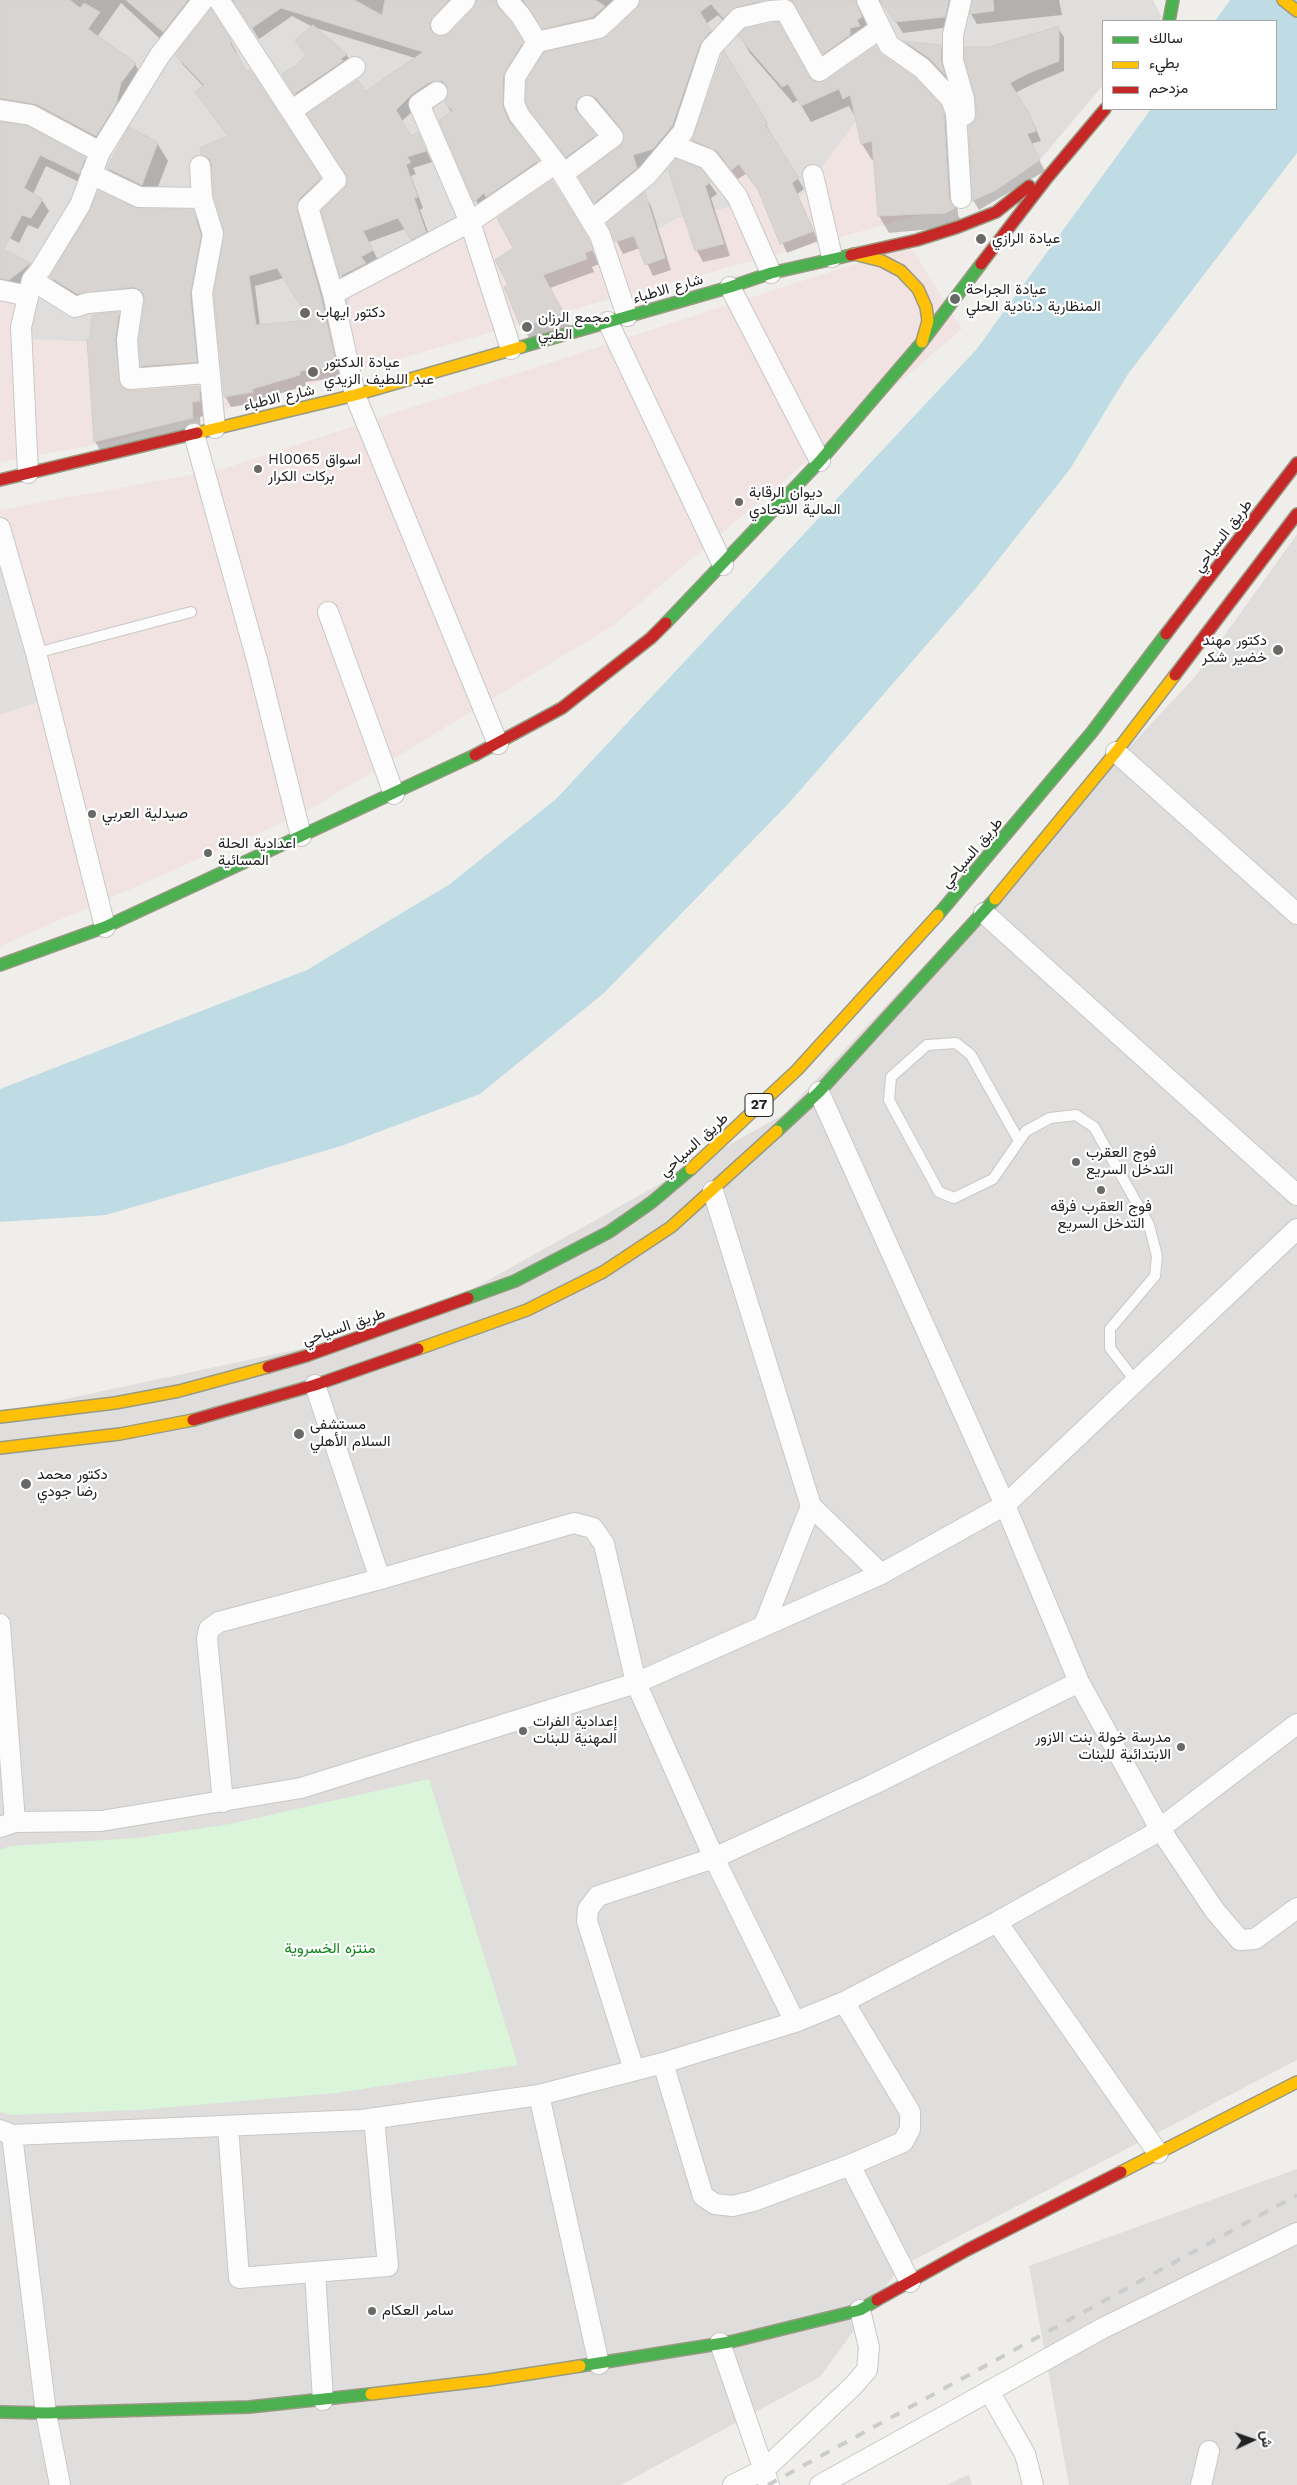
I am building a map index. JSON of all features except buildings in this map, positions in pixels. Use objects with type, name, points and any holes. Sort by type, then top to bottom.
[{"type":"street","points":[[28,473],[21,327],[30,288],[80,205],[100,152],[160,55],[203,0]]},
{"type":"street","points":[[219,0],[336,180],[308,207],[333,294],[355,395],[498,744]]},
{"type":"street","points":[[441,25],[465,0]]},
{"type":"street","points":[[507,0],[521,16],[537,42]]},
{"type":"street","points":[[627,316],[600,235],[559,169],[519,115],[514,103],[515,77],[537,42],[599,28],[629,0]]},
{"type":"street","points":[[867,0],[889,45],[922,68],[951,99],[956,113],[961,198]]},
{"type":"street","points":[[959,154],[967,145],[964,99],[952,61],[952,35],[961,0]]},
{"type":"street","points":[[1169,20],[1173,0]]},
{"type":"street","points":[[1283,0],[1297,11]]},
{"type":"street","points":[[591,221],[647,175],[683,132],[711,48],[739,18],[770,11],[785,10],[819,71],[881,28]]},
{"type":"street","points":[[291,111],[355,67]]},
{"type":"street","points":[[437,92],[419,104],[470,222],[511,350]]},
{"type":"street","points":[[333,294],[470,222],[613,137],[587,106]]},
{"type":"street","points":[[0,110],[31,115],[100,152]]},
{"type":"street","points":[[0,965],[105,927],[394,794],[498,744],[562,708],[651,638],[820,462],[922,342],[1047,178],[1078,144],[1104,110]]},
{"type":"street","name":"شارع الاطباء","points":[[0,480],[355,395],[730,287],[771,273],[917,240],[996,212],[1018,196],[1078,144]]},
{"type":"street","points":[[672,145],[708,159],[737,196],[771,273]]},
{"type":"street","points":[[200,166],[202,198],[213,234],[202,293],[214,428]]},
{"type":"street","points":[[91,174],[139,197],[202,198]]},
{"type":"street","points":[[813,175],[841,256]]},
{"type":"street","name":"شارع الاطباء","points":[[841,256],[882,260],[901,271],[918,289],[926,307],[928,321],[922,342]]},
{"type":"street","points":[[730,287],[820,462]]},
{"type":"street","points":[[0,290],[30,288],[75,307],[88,303],[133,298],[128,340],[130,379],[208,373]]},
{"type":"street","points":[[608,322],[723,565]]},
{"type":"street","points":[[194,434],[256,660],[301,836]]},
{"type":"street","name":"طريق السياحي","points":[[0,1417],[116,1403],[180,1391],[243,1375],[315,1353],[464,1301],[515,1281],[609,1232],[652,1202],[693,1167],[797,1070],[926,927],[1015,825],[1092,732],[1297,463]]},
{"type":"street","name":"27","points":[[0,1448],[120,1434],[186,1422],[316,1386],[527,1310],[603,1272],[671,1227],[714,1191],[819,1092],[984,912],[1116,752],[1296,517]]},
{"type":"street","points":[[0,528],[36,653],[105,927]]},
{"type":"street","points":[[328,612],[394,794]]},
{"type":"street","points":[[1116,752],[1297,914]]},
{"type":"street","points":[[1015,825],[1020,840],[1037,849]]},
{"type":"street","points":[[984,912],[1297,1195]]},
{"type":"street","points":[[926,927],[944,935],[951,949]]},
{"type":"street","points":[[819,1092],[1004,1505],[1079,1682],[1160,1829],[1215,1911],[1240,1940],[1255,1939],[1297,1908]]},
{"type":"street","points":[[714,1191],[811,1506],[881,1574]]},
{"type":"street","points":[[0,1624],[8,1825],[101,1821],[301,1788],[636,1683],[881,1574],[1004,1505],[1297,1229]]},
{"type":"street","points":[[588,1244],[590,1262],[596,1270],[603,1272]]},
{"type":"street","points":[[550,1264],[563,1275],[563,1292]]},
{"type":"street","points":[[316,1386],[380,1579]]},
{"type":"street","points":[[764,1625],[811,1506]]},
{"type":"street","points":[[223,1802],[207,1639],[209,1628],[219,1622],[380,1579],[574,1523],[593,1528],[604,1544],[636,1683],[714,1858],[795,2022]]},
{"type":"street","points":[[634,2070],[587,1920],[588,1909],[598,1896],[714,1858],[872,1785],[1079,1682]]},
{"type":"street","points":[[60,2485],[46,2413],[6,2132],[228,2126],[374,2118],[539,2095],[662,2063],[795,2022],[844,2002],[997,1922],[1160,1829],[1296,1728]]},
{"type":"street","points":[[997,1922],[1158,2152]]},
{"type":"street","points":[[662,2063],[703,2196],[715,2204],[732,2206],[753,2201],[850,2165],[903,2142],[910,2129],[910,2112],[844,2002]]},
{"type":"street","points":[[0,2412],[46,2413],[249,2407],[323,2400],[599,2364],[720,2344],[860,2310],[1158,2152],[1297,2082]]},
{"type":"street","points":[[539,2095],[599,2364]]},
{"type":"street","points":[[228,2126],[239,2278],[388,2266],[374,2118]]},
{"type":"street","points":[[850,2165],[910,2282]]},
{"type":"street","points":[[820,2485],[1103,2328],[1295,2242]]},
{"type":"street","points":[[315,2272],[323,2400]]},
{"type":"street","points":[[733,2485],[767,2477],[867,2370],[869,2347],[860,2310]]},
{"type":"street","points":[[720,2344],[767,2477]]},
{"type":"street","points":[[989,2391],[1025,2454],[1033,2485]]},
{"type":"street","points":[[1201,2485],[1209,2451]]},
{"type":"lane","points":[[36,653],[191,612]]},
{"type":"lane","points":[[1019,1141],[971,1055],[956,1043],[927,1046],[891,1077],[889,1100],[940,1192],[954,1198],[993,1179],[1026,1131],[1050,1118],[1076,1115],[1094,1127],[1149,1225],[1157,1256],[1155,1276],[1110,1328],[1110,1348],[1136,1382]]},
{"type":"shaded area","points":[[0,0],[1153,0],[1162,17],[1159,20],[1102,20],[1102,86],[1039,161],[973,201],[954,94],[861,114],[800,199],[764,144],[732,207],[678,218],[652,233],[573,226],[551,168],[344,324],[240,338],[198,372],[134,375],[136,344],[20,339],[0,289]]},
{"type":"shaded area","points":[[954,94],[973,201],[530,321],[111,442],[0,462],[0,289],[18,290],[21,339],[137,344],[134,375],[198,371],[200,340],[240,338],[344,324],[353,282],[551,168],[573,226],[642,196],[653,233],[678,218],[732,207],[722,177],[764,144],[800,198],[861,114]]},
{"type":"shaded area","points":[[910,246],[962,329],[614,625],[304,813],[0,946],[0,510],[222,469]]},
{"type":"shaded area","points":[[1297,534],[1297,2060],[900,2267],[820,2377],[621,2485],[0,2485],[0,1413],[407,1326],[784,1114],[1194,678]]},
{"type":"shaded area","points":[[0,551],[41,701],[0,715]]},
{"type":"shaded area","points":[[1297,2169],[1297,2485],[1069,2485],[1029,2266]]},
{"type":"shaded area","points":[[969,2474],[972,2485],[947,2485]]},
{"type":"green space","name":"منتزه الخسروية","points":[[429,1779],[518,2065],[336,2093],[137,2110],[10,2115],[0,2112],[0,1850],[10,1846],[137,1838],[230,1824]]},
{"type":"water","points":[[1230,0],[1297,0],[1297,153],[1128,374],[1070,469],[976,588],[789,803],[604,993],[480,1094],[341,1146],[106,1215],[0,1222],[0,1089],[307,970],[450,884],[556,799],[976,350],[1150,110],[1277,110],[1277,20],[1216,20]]},
{"type":"railway","points":[[768,2485],[1297,2195]]},
{"type":"traffic: fast","points":[[1169,20],[1173,0]]},
{"type":"traffic: fast","points":[[521,347],[730,287],[771,273],[851,255]]},
{"type":"traffic: fast","points":[[666,623],[820,461],[922,342],[981,264]]},
{"type":"traffic: fast","points":[[938,915],[1092,732],[1166,634]]},
{"type":"traffic: fast","points":[[0,965],[105,927],[475,755]]},
{"type":"traffic: fast","points":[[777,1131],[819,1092],[995,899]]},
{"type":"traffic: fast","points":[[468,1298],[515,1281],[609,1232],[652,1202],[691,1169]]},
{"type":"traffic: fast","points":[[580,2366],[730,2342],[860,2310],[877,2300]]},
{"type":"traffic: fast","points":[[0,2412],[46,2413],[249,2407],[371,2394]]},
{"type":"traffic: slow","points":[[1283,0],[1297,11]]},
{"type":"traffic: slow","points":[[854,254],[882,261],[901,271],[918,289],[926,307],[928,321],[922,342]]},
{"type":"traffic: slow","points":[[197,433],[355,395],[521,347]]},
{"type":"traffic: slow","points":[[995,899],[1116,752],[1175,675]]},
{"type":"traffic: slow","points":[[691,1169],[797,1070],[938,915]]},
{"type":"traffic: slow","points":[[418,1349],[527,1310],[603,1272],[671,1227],[777,1131]]},
{"type":"traffic: slow","points":[[0,1417],[115,1403],[179,1391],[268,1367]]},
{"type":"traffic: slow","points":[[0,1448],[120,1434],[193,1420]]},
{"type":"traffic: slow","points":[[1121,2172],[1297,2082]]},
{"type":"traffic: slow","points":[[371,2394],[489,2380],[580,2366]]},
{"type":"traffic: jam","points":[[981,264],[1047,178],[1104,110]]},
{"type":"traffic: jam","points":[[851,255],[917,240],[958,227],[996,212],[1029,186]]},
{"type":"traffic: jam","points":[[0,480],[197,433]]},
{"type":"traffic: jam","points":[[1166,634],[1297,463]]},
{"type":"traffic: jam","points":[[1175,675],[1297,514]]},
{"type":"traffic: jam","points":[[475,755],[562,708],[651,638],[666,623]]},
{"type":"traffic: jam","points":[[268,1367],[306,1356],[468,1298]]},
{"type":"traffic: jam","points":[[193,1420],[315,1385],[418,1349]]},
{"type":"traffic: jam","points":[[877,2300],[967,2250],[1121,2172]]},
{"type":"place","name":"عيادة الرازي","points":[[981,239]]},
{"type":"place","name":"عيادة الجراحة المنظارية د.نادية الحلي","points":[[955,299]]},
{"type":"place","name":"دكتور ايهاب","points":[[305,313]]},
{"type":"place","name":"مجمع الرزان الطبي","points":[[527,327]]},
{"type":"place","name":"عيادة الدكتور عبد اللطيف الزيدي","points":[[313,372]]},
{"type":"place","name":"Hl0065 اسواق بركات الكرار","points":[[258,469]]},
{"type":"place","name":"ديوان الرقابة المالية الاتحادي","points":[[739,502]]},
{"type":"place","name":"دكتور مهند خضير شكر","points":[[1278,650]]},
{"type":"place","name":"صيدلية العربي","points":[[92,814]]},
{"type":"place","name":"اعدادية الحلة المسائية","points":[[208,853]]},
{"type":"place","name":"فوج العقرب التدخل السريع","points":[[1076,1162]]},
{"type":"place","name":"فوج العقرب فرقه التدخل السريع","points":[[1101,1190]]},
{"type":"place","name":"مستشفى السلام الأهلي","points":[[299,1434]]},
{"type":"place","name":"دكتور محمد رضا جودي","points":[[26,1484]]},
{"type":"place","name":"إعدادية الفرات المهنية للبنات","points":[[523,1731]]},
{"type":"place","name":"مدرسة خولة بنت الازور الابتدائية للبنات","points":[[1181,1747]]},
{"type":"place","name":"سامر العكام","points":[[372,2311]]}]
